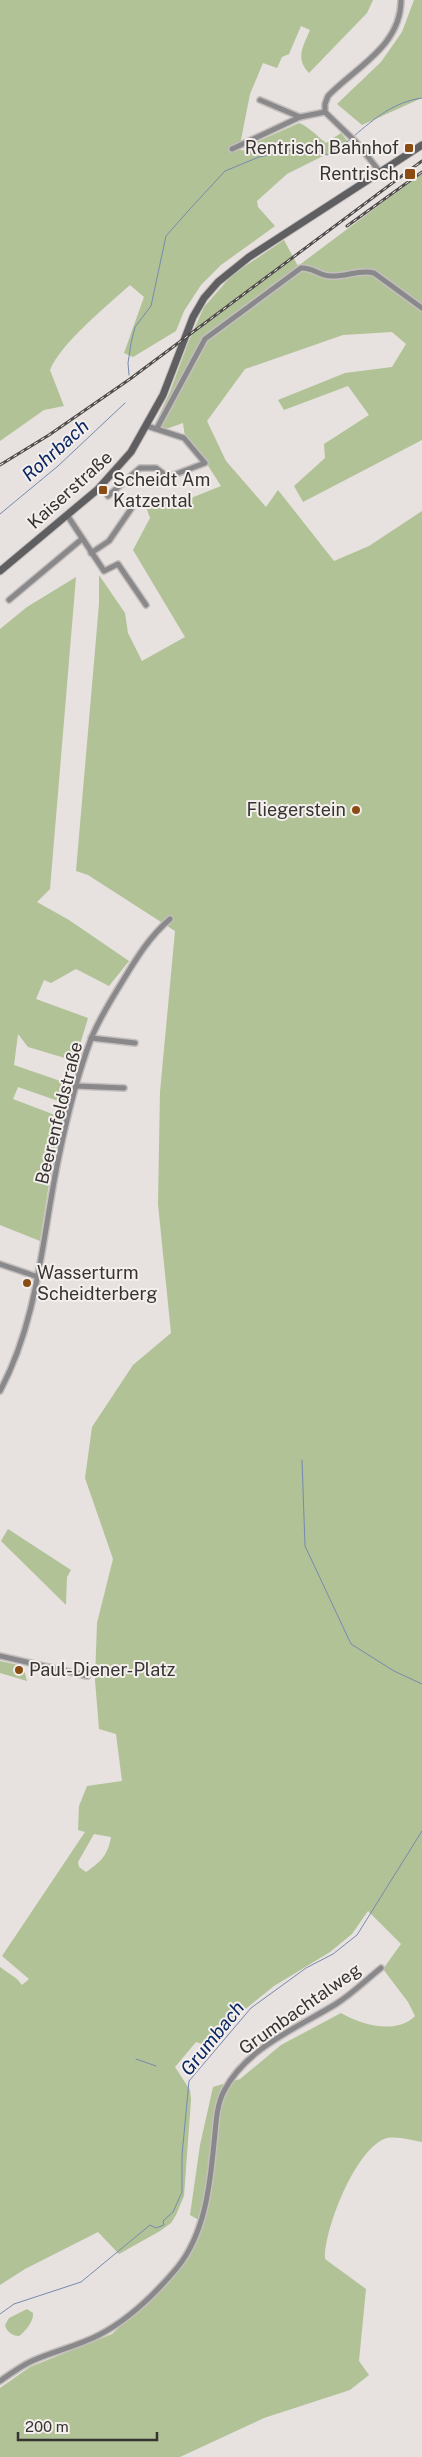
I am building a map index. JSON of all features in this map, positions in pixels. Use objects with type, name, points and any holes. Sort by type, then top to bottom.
[{"type":"main road","points":[[147,426],[165,390],[193,317],[209,291],[234,268],[422,144]]},
{"type":"main road","name":"Kaiserstraße","points":[[0,572],[67,516],[116,470],[147,426]]},
{"type":"street","points":[[325,112],[328,96],[373,55],[393,33],[399,19],[401,0]]},
{"type":"street","points":[[260,100],[300,117]]},
{"type":"street","points":[[232,149],[300,117],[325,112]]},
{"type":"street","points":[[325,112],[357,143],[380,172]]},
{"type":"street","points":[[157,428],[205,339],[301,268],[309,268],[329,276],[367,271],[374,273],[422,308]]},
{"type":"street","name":"Kaiserstraße","points":[[108,496],[140,468],[156,468],[168,477],[205,464],[184,438],[147,426]]},
{"type":"street","points":[[91,553],[109,541],[131,509]]},
{"type":"street","points":[[67,516],[104,571],[118,564],[146,605]]},
{"type":"street","points":[[9,600],[82,539]]},
{"type":"street","name":"Beerenfeldstraße","points":[[0,1391],[27,1327],[38,1277],[59,1157],[76,1086],[92,1038],[107,1008],[145,945],[170,919]]},
{"type":"street","points":[[92,1038],[135,1044]]},
{"type":"street","points":[[76,1086],[124,1088]]},
{"type":"street","points":[[0,1264],[38,1277]]},
{"type":"street","points":[[0,1656],[87,1676]]},
{"type":"street","name":"Grumbachtalweg","points":[[0,2381],[31,2361],[98,2336],[120,2321],[161,2285],[182,2261],[195,2236],[210,2182],[217,2112],[222,2093],[230,2080],[269,2043],[338,2003],[381,1968]]},
{"type":"green space","points":[[0,0],[373,0],[367,13],[309,73],[301,57],[310,30],[301,26],[289,54],[282,57],[277,68],[263,63],[250,94],[239,150],[253,151],[254,143],[299,123],[326,143],[341,133],[349,143],[287,174],[257,201],[258,207],[275,226],[221,265],[201,285],[184,311],[176,331],[133,357],[124,353],[144,297],[130,285],[85,325],[64,348],[50,370],[64,406],[44,410],[0,441]]},
{"type":"green space","points":[[414,0],[422,0],[422,98],[362,125],[337,104],[381,62],[402,32]]},
{"type":"green space","points":[[422,173],[422,440],[303,502],[294,486],[325,458],[324,444],[369,415],[348,386],[284,410],[278,400],[345,373],[392,367],[406,344],[392,332],[343,335],[245,369],[207,421],[226,461],[266,507],[278,490],[334,561],[369,546],[422,511],[422,2142],[403,2138],[388,2138],[373,2146],[352,2174],[343,2192],[330,2229],[325,2259],[366,2289],[359,2361],[369,2375],[350,2390],[264,2418],[180,2457],[0,2457],[0,2388],[30,2367],[112,2334],[176,2273],[204,2223],[190,2215],[200,2145],[213,2087],[240,2079],[281,2045],[341,2013],[369,2024],[389,2027],[407,2022],[415,2016],[408,2002],[383,1969],[401,1944],[368,1911],[352,1934],[330,1952],[274,1986],[239,2014],[208,2046],[196,2042],[175,2067],[190,2090],[191,2100],[184,2196],[171,2223],[119,2254],[98,2232],[25,2269],[0,2285],[0,1967],[22,1985],[29,1979],[2,1956],[85,1832],[78,1830],[79,1806],[87,1786],[122,1781],[116,1734],[99,1729],[95,1680],[97,1623],[113,1559],[85,1478],[92,1427],[133,1365],[171,1333],[158,1204],[160,1092],[175,931],[88,875],[76,871],[99,604],[99,575],[125,613],[128,633],[142,661],[185,637],[133,550],[150,518],[145,504],[191,498],[221,486],[200,453],[185,437],[183,423],[166,429],[154,426],[170,392],[204,307],[232,275],[284,240],[298,266]],"holes":[[[94,1834],[111,1837],[106,1853],[96,1865],[86,1872],[79,1867],[78,1862]]]},
{"type":"green space","points":[[76,577],[50,889],[37,902],[69,920],[129,961],[109,986],[76,969],[51,983],[44,980],[36,999],[88,1018],[75,1061],[28,1047],[18,1034],[14,1065],[72,1085],[67,1104],[18,1087],[13,1099],[63,1118],[54,1152],[40,1241],[0,1225],[0,629],[27,607]]},
{"type":"green space","points":[[8,1529],[71,1570],[67,1577],[66,1605],[1,1541]]},
{"type":"green space","points":[[0,1661],[23,1666],[27,1681],[0,1673]]},
{"type":"green space","points":[[27,2309],[33,2313],[29,2326],[19,2336],[10,2333],[5,2325],[9,2318]]},
{"type":"waterway","name":"Rohrbach","points":[[354,136],[377,117],[394,107],[422,98]]},
{"type":"waterway","name":"Rohrbach","points":[[129,375],[128,363],[135,327],[151,306],[166,236],[225,171],[259,157],[298,149],[319,151],[327,155],[351,139]]},
{"type":"waterway","name":"Rohrbach","points":[[0,514],[58,466],[125,403]]},
{"type":"waterway","points":[[302,1460],[305,1546],[351,1644],[394,1671],[422,1684]]},
{"type":"waterway","name":"Grumbach","points":[[0,2314],[14,2304],[81,2282],[150,2225],[156,2228],[164,2225],[163,2221],[173,2212],[182,2192],[182,2155],[189,2081],[251,2008],[306,1968],[333,1954],[357,1935],[422,1831]]},
{"type":"waterway","points":[[136,2059],[156,2066]]},
{"type":"railway","points":[[0,465],[49,435],[130,379],[422,161]]},
{"type":"railway","points":[[347,226],[422,172]]},
{"type":"place","name":"Rentrisch Bahnhof","points":[[409,148]]},
{"type":"place","name":"Rentrisch","points":[[410,174]]},
{"type":"place","name":"Scheidt Am Katzental","points":[[103,490]]},
{"type":"place","name":"Fliegerstein","points":[[356,810]]},
{"type":"place","name":"Wasserturm Scheidterberg","points":[[27,1283]]},
{"type":"place","name":"Paul-Diener-Platz","points":[[19,1670]]}]
